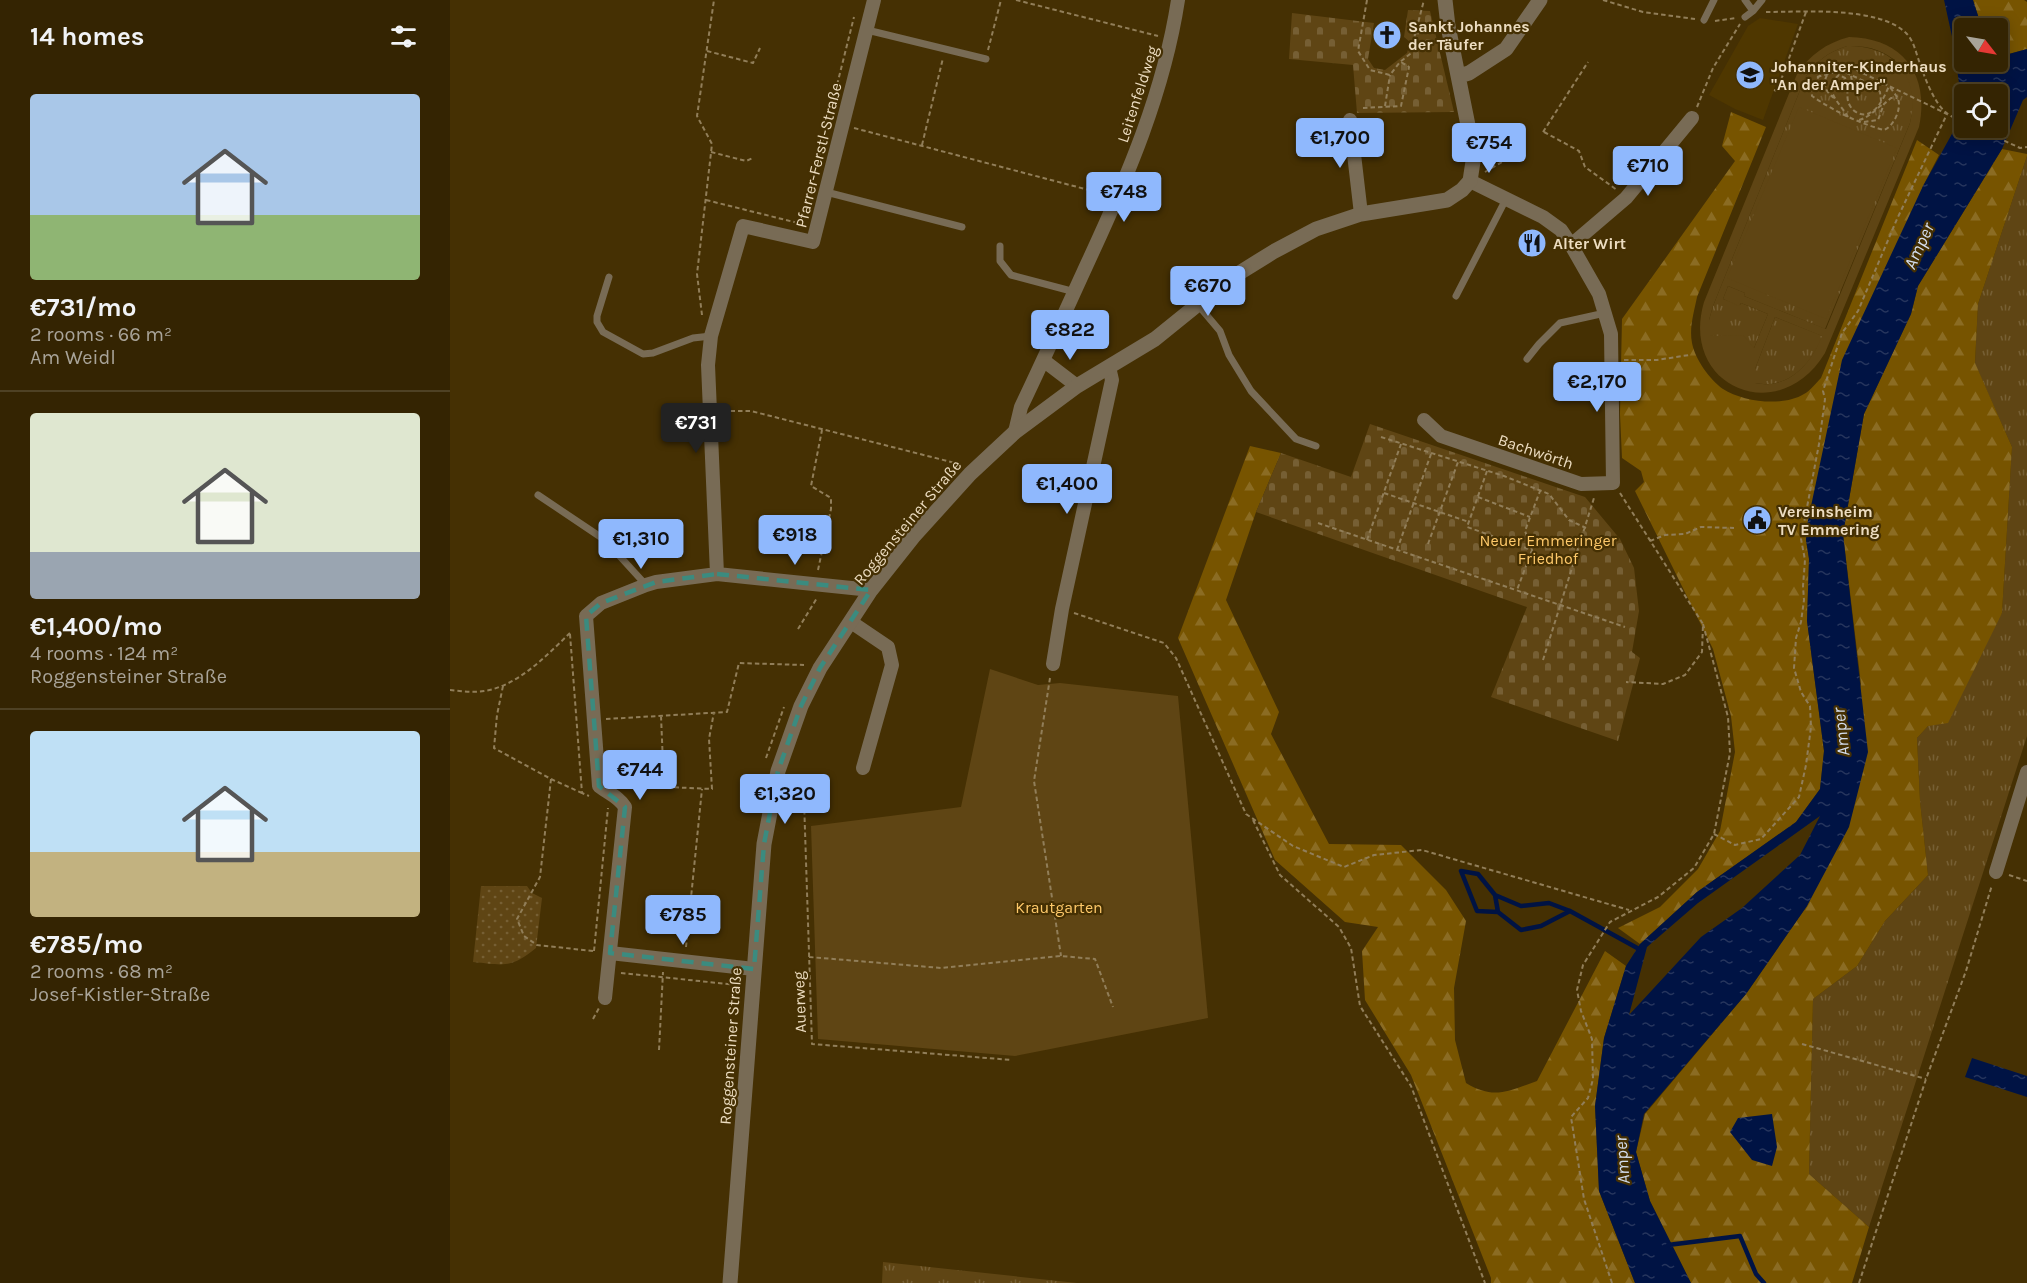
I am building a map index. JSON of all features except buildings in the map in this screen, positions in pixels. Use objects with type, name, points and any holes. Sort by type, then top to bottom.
[{"type":"street","name":"Pfarrer-Ferstl-Straße","points":[[711,336],[743,226],[813,242],[874,0]]},
{"type":"street","name":"Leitenfeldweg","points":[[1015,432],[1021,407],[1118,197],[1148,121],[1172,39],[1178,0]]},
{"type":"street","points":[[1445,0],[1448,26],[1474,155],[1470,181],[1543,217],[1561,230],[1599,294],[1611,334],[1613,483]]},
{"type":"street","points":[[1459,76],[1469,73],[1506,49],[1540,0]]},
{"type":"street","points":[[1571,245],[1626,198],[1692,118]]},
{"type":"street","points":[[1350,120],[1361,214]]},
{"type":"street","name":"Roggensteiner Straße","points":[[730,1283],[764,844],[778,771],[806,697],[820,668],[872,590],[913,537],[970,474],[1015,432],[1077,386],[1155,339],[1228,280],[1316,229],[1361,214],[1447,200],[1462,190],[1470,181]]},
{"type":"street","points":[[711,336],[708,364],[717,574]]},
{"type":"street","points":[[1043,360],[1077,386]]},
{"type":"street","points":[[1053,664],[1062,609],[1112,380],[1109,367]]},
{"type":"street","name":"Bachwörth","points":[[1424,420],[1441,436],[1581,484],[1613,483]]},
{"type":"street","points":[[605,998],[625,807],[619,798],[599,786],[586,616],[601,603],[646,585],[717,574],[872,590]]},
{"type":"street","points":[[851,622],[888,647],[892,665],[863,768]]},
{"type":"street","points":[[1996,872],[2027,771]]},
{"type":"street","points":[[610,953],[754,969]]},
{"type":"lane","points":[[1704,20],[1714,0]]},
{"type":"lane","points":[[1745,0],[1753,11]]},
{"type":"lane","points":[[1745,17],[1762,0]]},
{"type":"lane","points":[[867,30],[986,59]]},
{"type":"lane","points":[[826,192],[962,228]]},
{"type":"lane","points":[[1456,296],[1506,199]]},
{"type":"lane","points":[[1000,246],[1000,261],[1011,275],[1074,292]]},
{"type":"lane","points":[[609,277],[597,315],[597,322],[603,332],[634,351],[643,354],[653,353],[693,338],[711,336]]},
{"type":"lane","points":[[1197,305],[1220,331],[1229,355],[1251,391],[1296,439],[1316,446]]},
{"type":"lane","points":[[1527,359],[1560,323],[1605,313]]},
{"type":"lane","points":[[538,495],[605,540],[646,585]]},
{"type":"path","points":[[711,336],[702,318],[697,274],[712,144],[697,116],[714,0]]},
{"type":"path","points":[[986,59],[1001,0]]},
{"type":"path","points":[[1016,0],[1172,39]]},
{"type":"path","points":[[1367,0],[1358,51],[1370,70],[1390,75]]},
{"type":"path","points":[[1385,106],[1390,75],[1410,54],[1424,0]]},
{"type":"path","points":[[1603,0],[1643,12],[1704,20],[1745,17]]},
{"type":"path","points":[[807,204],[856,11]]},
{"type":"path","points":[[1753,11],[1856,14],[1876,18],[1906,33],[1912,41],[1928,87],[1947,114]]},
{"type":"path","points":[[1774,90],[1777,91],[1806,12]]},
{"type":"path","points":[[1692,118],[1713,68],[1745,17]]},
{"type":"path","points":[[707,51],[753,63],[760,48]]},
{"type":"path","points":[[922,145],[945,49]]},
{"type":"path","points":[[1363,108],[1401,106],[1409,67],[1400,62]]},
{"type":"path","points":[[1588,62],[1543,132],[1579,151],[1585,166],[1626,198]]},
{"type":"path","points":[[1889,86],[1899,105],[1889,128],[1884,130],[1848,117],[1812,96],[1811,87],[1817,77],[1829,68],[1846,65],[1954,117]]},
{"type":"path","points":[[1817,77],[1839,71],[1851,74],[1877,89],[1880,95],[1880,105]]},
{"type":"path","points":[[1851,74],[1848,101],[1858,113],[1869,113],[1891,98],[1897,98]]},
{"type":"path","points":[[1827,75],[1825,82],[1827,92],[1839,101]]},
{"type":"path","points":[[1848,117],[1831,91],[1833,80],[1839,75],[1842,76],[1847,80],[1849,90]]},
{"type":"path","points":[[1857,121],[1874,113],[1889,86]]},
{"type":"path","points":[[1857,121],[1876,122],[1880,119],[1884,104]]},
{"type":"path","points":[[1714,834],[1735,845],[1761,839],[1799,797],[1811,727],[1810,706],[1801,692],[1794,668],[1804,600],[1805,560],[1801,539],[1819,444],[1825,399],[1823,391],[1842,333],[1857,311],[1897,219],[1947,114]]},
{"type":"path","points":[[843,125],[1118,197]]},
{"type":"path","points":[[1998,138],[2020,148],[2027,147]]},
{"type":"path","points":[[711,152],[746,161],[753,158]]},
{"type":"path","points":[[1470,181],[1514,155]]},
{"type":"path","points":[[706,200],[802,224],[799,238]]},
{"type":"path","points":[[1612,360],[1657,360],[1689,355]]},
{"type":"path","points":[[710,411],[751,411],[964,465],[970,474]]},
{"type":"path","points":[[798,629],[820,584],[831,509],[831,498],[812,486],[822,430]]},
{"type":"path","points":[[1381,437],[1550,494],[1569,520],[1586,528]]},
{"type":"path","points":[[1367,540],[1401,444]]},
{"type":"path","points":[[1397,550],[1431,454]]},
{"type":"path","points":[[1428,544],[1458,462]]},
{"type":"path","points":[[1487,471],[1467,527],[1532,550]]},
{"type":"path","points":[[1612,1283],[1584,1199],[1571,1117],[1588,1098],[1593,1079],[1592,1039],[1581,1011],[1577,990],[1583,965],[1610,922],[1658,897],[1694,868],[1714,834],[1730,753],[1728,717],[1703,624],[1613,483]]},
{"type":"path","points":[[1543,660],[1598,484]]},
{"type":"path","points":[[1517,590],[1532,550],[1525,531],[1540,491]]},
{"type":"path","points":[[1384,493],[1469,522]]},
{"type":"path","points":[[1478,496],[1530,517]]},
{"type":"path","points":[[1318,523],[1625,627]]},
{"type":"path","points":[[1650,541],[1665,536],[1684,534],[1701,527],[1734,528]]},
{"type":"path","points":[[1062,609],[1164,643],[1176,658],[1246,814],[1293,846],[1344,867],[1374,855],[1422,850],[1630,910]]},
{"type":"path","points":[[450,690],[483,692],[503,686],[533,666],[570,634],[586,616]]},
{"type":"path","points":[[1626,682],[1663,684],[1685,675],[1702,652],[1703,624]]},
{"type":"path","points":[[593,720],[727,712],[739,663],[804,665]]},
{"type":"path","points":[[1053,664],[1034,781],[1061,956]]},
{"type":"path","points":[[503,686],[494,748],[582,793]]},
{"type":"path","points":[[606,792],[620,784],[712,789],[709,739],[714,712]]},
{"type":"path","points":[[661,716],[664,787]]},
{"type":"path","name":"Auerweg","points":[[778,771],[798,783],[804,800],[812,1044],[1012,1060]]},
{"type":"path","points":[[551,779],[540,877],[517,919],[524,936],[537,945],[610,953]]},
{"type":"path","points":[[684,962],[702,789]]},
{"type":"path","points":[[1252,818],[1280,875],[1339,927],[1351,948],[1360,1006],[1411,1086],[1485,1283]]},
{"type":"path","points":[[1859,1283],[1926,1079],[1966,971],[1996,872],[2027,881]]},
{"type":"path","points":[[809,957],[941,968],[1061,956],[1095,959],[1113,1007]]},
{"type":"path","points":[[659,1050],[664,960]]},
{"type":"path","points":[[608,972],[741,985]]},
{"type":"path","points":[[1802,1044],[1926,1079]]},
{"type":"highlighted area","points":[[717,574],[871,590],[820,668],[801,706],[778,771],[764,844],[754,969],[610,953],[625,807],[599,786],[586,616],[601,603],[656,582]]},
{"type":"shaded area","name":"Johanniter-Kinderhaus \"An der Amper\"","points":[[1760,18],[1798,24],[1763,120],[1709,95],[1748,26]]},
{"type":"green space","points":[[1973,0],[2024,0],[2027,2],[2027,49],[2008,54],[2008,18],[1979,18]]},
{"type":"green space","points":[[1408,10],[1430,11],[1454,112],[1357,113],[1353,65],[1289,59],[1292,13],[1374,23],[1368,59],[1374,68],[1385,70],[1407,53],[1410,42],[1404,37]]},
{"type":"green space","points":[[1849,37],[1884,44],[1898,52],[1908,63],[1916,76],[1920,91],[1919,127],[1825,353],[1806,376],[1783,389],[1760,393],[1738,388],[1719,376],[1706,357],[1700,332],[1704,302],[1797,74],[1819,51]],"holes":[[[1847,46],[1879,51],[1891,57],[1901,66],[1911,91],[1912,106],[1910,123],[1826,329],[1744,296],[1745,293],[1728,286],[1723,299],[1739,306],[1741,303],[1768,314],[1754,348],[1743,335],[1709,336],[1709,320],[1713,306],[1805,78],[1823,58]],[[1775,317],[1822,336],[1812,356],[1797,373],[1778,383],[1755,383],[1755,369]]]},
{"type":"green space","points":[[1847,46],[1870,48],[1899,64],[1910,83],[1913,105],[1910,123],[1825,329],[1744,296],[1745,293],[1728,286],[1723,299],[1740,305],[1741,303],[1768,314],[1754,348],[1709,336],[1709,320],[1713,306],[1805,78],[1823,58]]},
{"type":"green space","points":[[1799,107],[1897,148],[1826,319],[1727,278]]},
{"type":"green space","points":[[1731,112],[1766,127],[1697,297],[1691,337],[1696,356],[1713,380],[1723,389],[1752,400],[1774,402],[1795,398],[1808,391],[1821,378],[1917,140],[1939,155],[1923,186],[1806,540],[1809,559],[1807,621],[1824,751],[1820,789],[1796,822],[1697,892],[1640,944],[1618,928],[1660,907],[1698,869],[1720,831],[1735,752],[1731,716],[1713,649],[1635,491],[1644,482],[1641,471],[1622,458],[1620,414],[1622,319],[1735,161],[1722,146]]},
{"type":"green space","points":[[2002,149],[2027,154],[2027,156],[1978,304],[1975,363],[2012,447],[2002,613],[1948,723],[1928,726],[1917,738],[1920,801],[1928,875],[1885,921],[1857,966],[1813,999],[1809,1174],[1869,1227],[1852,1283],[1691,1283],[1650,1201],[1636,1152],[1645,1114],[1746,994],[1807,906],[1861,684],[1843,534],[1864,414],[1911,314],[1918,286]]},
{"type":"green space","points":[[2027,156],[2027,736],[1869,1227],[1809,1174],[1813,999],[1857,966],[1885,921],[1928,875],[1920,801],[1917,738],[1928,726],[2002,613],[2012,447],[1975,364],[1978,304]]},
{"type":"green space","points":[[1775,317],[1823,336],[1812,356],[1797,373],[1778,383],[1755,383],[1755,369]]},
{"type":"green space","name":"Neuer Emmeringer Friedhof","points":[[1370,424],[1585,497],[1620,539],[1634,568],[1639,611],[1632,652],[1640,658],[1618,741],[1491,697],[1527,607],[1256,512],[1281,453],[1351,477]]},
{"type":"green space","points":[[1250,446],[1281,453],[1256,512],[1226,600],[1279,712],[1271,734],[1329,844],[1401,845],[1446,890],[1466,921],[1454,988],[1455,1040],[1466,1083],[1485,1091],[1501,1092],[1537,1081],[1605,951],[1626,966],[1604,1038],[1595,1106],[1599,1191],[1635,1283],[1491,1283],[1411,1075],[1365,1000],[1362,951],[1378,927],[1345,922],[1275,860],[1178,638]]},
{"type":"green space","name":"Krautgarten","points":[[990,669],[1038,685],[1060,683],[1178,696],[1208,1018],[1015,1056],[818,1039],[811,826],[961,807]]},
{"type":"green space","points":[[481,886],[527,886],[532,893],[542,898],[536,948],[520,959],[507,964],[473,962]]},
{"type":"green space","points":[[883,1262],[1077,1283],[882,1283]]},
{"type":"water","points":[[1944,0],[1973,0],[1979,18],[1954,18],[1954,48]]},
{"type":"water","points":[[2027,49],[2027,97],[2023,100],[2008,135],[2008,84],[1959,84],[1957,72],[2008,72],[2008,54]]},
{"type":"water","name":"Amper","points":[[1954,130],[1954,138],[2007,138],[1918,286],[1911,314],[1864,414],[1843,534],[1868,752],[1849,827],[1807,906],[1746,994],[1644,1114],[1636,1152],[1650,1201],[1691,1283],[1635,1283],[1599,1191],[1595,1106],[1604,1038],[1626,966],[1640,944],[1697,892],[1796,822],[1820,789],[1824,751],[1807,621],[1809,559],[1806,540],[1807,525],[1842,360],[1923,186]],"holes":[[[1820,816],[1800,855],[1742,908],[1701,937],[1629,1015],[1647,947],[1698,903]]]},
{"type":"water","points":[[1972,1058],[2027,1076],[2027,1097],[1965,1077]]},
{"type":"water","points":[[1772,1114],[1777,1147],[1772,1166],[1752,1160],[1730,1132],[1738,1118]]},
{"type":"waterway","points":[[1461,871],[1478,874],[1495,895],[1521,906],[1549,903],[1570,911],[1639,949]]},
{"type":"waterway","points":[[1461,871],[1477,911],[1498,912],[1521,930],[1541,926],[1570,911]]},
{"type":"waterway","points":[[1495,895],[1498,912]]},
{"type":"waterway","points":[[1668,1245],[1740,1236],[1756,1274],[1764,1283]]},
{"type":"place","name":"Sankt Johannes der Täufer","points":[[1387,35]]},
{"type":"place","name":"Johanniter-Kinderhaus \"An der Amper\"","points":[[1750,75]]},
{"type":"place","name":"Alter Wirt","points":[[1532,243]]},
{"type":"place","name":"Vereinsheim TV Emmering","points":[[1757,520]]}]
